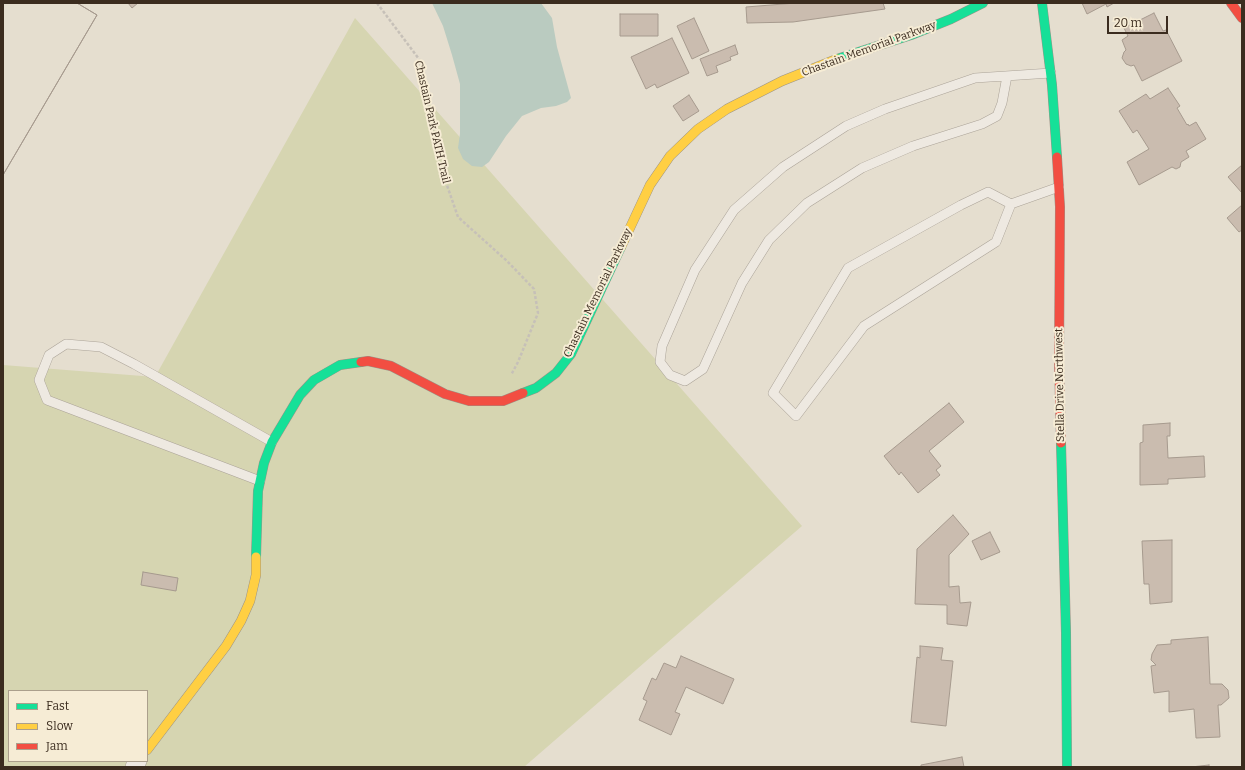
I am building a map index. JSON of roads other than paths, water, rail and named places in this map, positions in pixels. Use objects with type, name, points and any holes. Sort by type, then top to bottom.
[{"type":"street","name":"Chastain Memorial Parkway","points":[[148,749],[226,646],[241,621],[250,601],[256,575],[258,491],[264,463],[272,442],[300,395],[314,380],[340,365],[368,361],[391,366],[445,394],[469,401],[503,400],[536,388],[556,374],[571,354],[650,185],[670,156],[698,129],[727,109],[782,81],[844,56],[918,32],[951,19],[983,3]]},
{"type":"street","name":"Stella Drive Northwest","points":[[1042,3],[1051,73],[1060,207],[1059,361],[1066,633],[1067,767]]},
{"type":"street","points":[[1232,3],[1242,18]]},
{"type":"lane","points":[[1007,76],[1002,103],[996,116],[982,124],[913,146],[862,168],[807,203],[769,240],[746,277],[703,369],[685,381],[670,375],[660,362],[662,346],[695,270],[734,210],[782,167],[846,126],[885,109],[975,78],[1051,73]]},
{"type":"lane","points":[[1011,204],[996,242],[864,326],[796,416],[773,393],[848,268],[961,205],[988,192],[1011,204],[1059,187]]},
{"type":"lane","points":[[260,480],[46,400],[39,380],[49,355],[66,344],[101,347],[272,442]]}]
